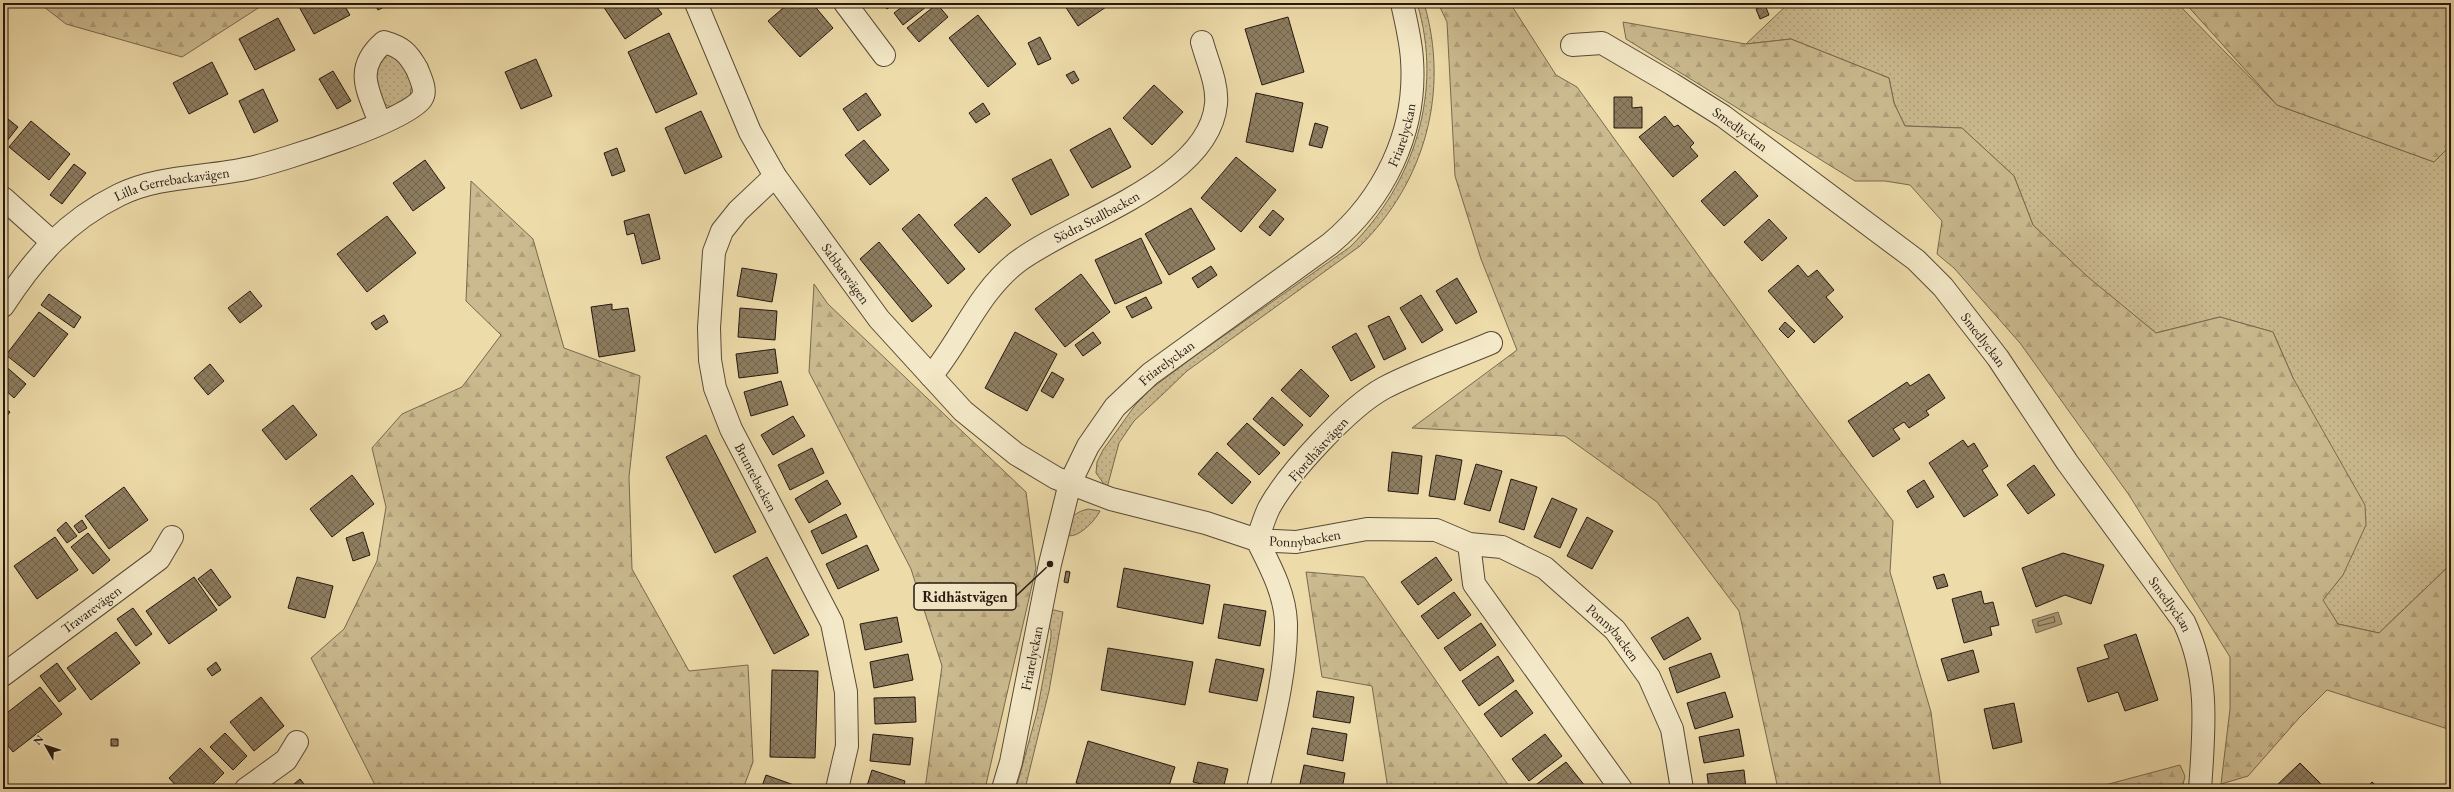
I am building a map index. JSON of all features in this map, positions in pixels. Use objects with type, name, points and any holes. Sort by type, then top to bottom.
[{"type":"street","name":"Sabbatsvägen","points":[[696,3],[750,132],[775,176],[879,319],[963,411],[1016,454],[1039,469],[1070,483]]},
{"type":"street","points":[[844,3],[884,55]]},
{"type":"street","name":"Friarelyckan","points":[[1003,789],[1011,762],[1050,564],[1070,483],[1088,446],[1115,407],[1150,374],[1330,244],[1351,227],[1375,196],[1394,164],[1408,113],[1412,60],[1402,3]]},
{"type":"street","name":"Södra Stallbacken","points":[[931,376],[943,361],[979,303],[996,282],[1016,263],[1055,238],[1112,209],[1164,178],[1180,165],[1201,142],[1213,119],[1216,103],[1202,42]]},
{"type":"street","name":"Smedlyckan","points":[[1572,45],[1602,43],[1722,116],[1916,260],[1943,287],[1998,358],[2067,462],[2184,622],[2196,648],[2202,672],[2205,705],[2200,789]]},
{"type":"street","name":"Lilla Gerrebackavägen","points":[[3,306],[51,241],[90,210],[130,190],[164,181],[250,168],[326,145],[380,123]]},
{"type":"street","name":"Bruntebacken","points":[[775,176],[738,211],[722,231],[714,252],[709,328],[710,360],[715,388],[731,429],[832,623],[846,692],[847,746],[837,789]]},
{"type":"street","points":[[3,198],[51,241]]},
{"type":"street","name":"Fjordhästvägen","points":[[1257,540],[1269,508],[1305,460],[1341,421],[1384,388],[1491,343]]},
{"type":"street","name":"Ponnybacken","points":[[1070,483],[1112,499],[1206,523],[1257,540],[1296,542],[1366,530],[1436,530],[1469,544],[1502,547],[1545,568],[1615,630],[1649,677],[1672,729],[1682,789]]},
{"type":"street","name":"Travarevägen","points":[[3,675],[159,559],[172,537]]},
{"type":"street","points":[[1257,540],[1278,582],[1286,622],[1283,660],[1274,713],[1258,789]]},
{"type":"street","points":[[1469,544],[1474,584],[1620,789]]},
{"type":"street","points":[[246,789],[286,760],[297,742]]},
{"type":"green space","points":[[39,3],[266,3],[182,57],[66,24]]},
{"type":"green space","points":[[1417,3],[1424,3],[1431,36],[1434,69],[1432,102],[1426,134],[1416,164],[1401,193],[1382,221],[1360,246],[1187,371],[1134,421],[1119,443],[1107,488],[1096,473],[1097,462],[1103,450],[1136,404],[1152,388],[1195,356],[1350,247],[1372,222],[1391,195],[1406,165],[1418,134],[1425,102],[1427,69],[1424,36]]},
{"type":"green space","points":[[1438,3],[1510,3],[1556,75],[1577,87],[1809,409],[1893,521],[1890,572],[1931,712],[1941,789],[1778,789],[1739,611],[1657,502],[1565,436],[1412,428],[1517,350],[1481,259],[1455,176],[1447,22]]},
{"type":"green space","points":[[1789,3],[2177,3],[2277,105],[2434,162],[2451,145],[2451,564],[2379,633],[2338,624],[2322,600],[2343,575],[2293,378],[2273,332],[2220,317],[2156,333],[2087,277],[2033,225],[2014,176],[1962,128],[1905,126],[1894,103],[1889,78],[1791,39],[1746,44]]},
{"type":"green space","points":[[2185,3],[2451,3],[2451,145],[2434,162],[2277,105]]},
{"type":"green space","points":[[1623,22],[1746,44],[1791,39],[1889,78],[1894,103],[1905,126],[1962,128],[2014,176],[2033,225],[2088,277],[2156,333],[2220,317],[2273,332],[2293,378],[2365,505],[2366,525],[2343,575],[2323,600],[2338,624],[2379,633],[2451,564],[2451,730],[2327,690],[2299,718],[2248,776],[2221,784],[2230,709],[2230,657],[2129,495],[2020,343],[1954,268],[1937,254],[1942,221],[1910,185],[1885,181],[1855,181],[1626,39]]},
{"type":"green space","points":[[386,53],[403,61],[412,84],[410,96],[398,106],[391,107],[385,104],[378,92],[376,75],[377,68],[379,61]]},
{"type":"green space","points":[[471,181],[533,239],[564,348],[640,376],[629,477],[632,569],[689,671],[748,665],[753,762],[743,789],[377,789],[311,658],[344,629],[377,561],[386,507],[372,448],[402,414],[462,387],[501,335],[466,301]]},
{"type":"green space","points":[[814,284],[828,304],[1026,492],[1036,568],[985,789],[925,789],[942,666],[911,569],[809,372]]},
{"type":"green space","points":[[1088,509],[1100,511],[1085,529],[1075,535],[1066,535],[1068,525],[1072,518],[1078,512]]},
{"type":"green space","points":[[1306,572],[1364,577],[1511,789],[1388,789],[1372,686],[1322,677]]},
{"type":"green space","points":[[1049,609],[1063,612],[1049,691],[1025,789],[1016,789],[1037,712],[1051,637],[1051,630],[1048,626]]},
{"type":"green space","points":[[2180,765],[2185,776],[2182,789],[2102,789],[2105,785]]},
{"type":"water","points":[[2058,612],[2062,624],[2036,633],[2032,620]]},
{"type":"building","points":[[297,3],[343,3],[350,15],[314,34]]},
{"type":"building","points":[[374,3],[392,3],[378,10]]},
{"type":"building","points":[[601,3],[654,3],[662,14],[625,39]]},
{"type":"building","points":[[789,3],[812,3],[833,28],[800,57],[768,21]]},
{"type":"building","points":[[882,3],[895,3],[887,9]]},
{"type":"building","points":[[907,3],[931,3],[903,25],[894,13]]},
{"type":"building","points":[[1063,3],[1107,3],[1109,5],[1078,26]]},
{"type":"building","points":[[1659,3],[1742,3],[1659,5]]},
{"type":"building","points":[[937,4],[948,17],[919,42],[907,28]]},
{"type":"building","points":[[1765,5],[1769,15],[1760,19],[1756,9]]},
{"type":"building","points":[[978,15],[1016,64],[988,87],[949,38]]},
{"type":"building","points":[[1288,17],[1304,72],[1262,85],[1245,29]]},
{"type":"building","points":[[278,18],[295,50],[255,70],[239,39]]},
{"type":"building","points":[[669,33],[697,94],[656,113],[628,52]]},
{"type":"building","points":[[1040,37],[1051,59],[1038,65],[1028,43]]},
{"type":"building","points":[[536,59],[552,96],[521,109],[505,72]]},
{"type":"building","points":[[212,62],[228,94],[189,114],[173,83]]},
{"type":"building","points":[[333,71],[351,101],[337,109],[319,79]]},
{"type":"building","points":[[1074,71],[1079,80],[1072,84],[1066,75]]},
{"type":"building","points":[[1154,85],[1183,112],[1152,145],[1123,118]]},
{"type":"building","points":[[263,89],[278,121],[254,133],[239,101]]},
{"type":"building","points":[[866,93],[881,115],[858,131],[843,109]]},
{"type":"building","points":[[1256,93],[1303,103],[1293,152],[1246,142]]},
{"type":"building","points":[[1614,97],[1632,97],[1632,108],[1642,107],[1642,128],[1614,128]]},
{"type":"building","points":[[983,103],[990,114],[976,123],[969,113]]},
{"type":"building","points":[[701,111],[722,157],[685,174],[665,128]]},
{"type":"building","points":[[3,115],[18,127],[3,146]]},
{"type":"building","points":[[1665,116],[1674,127],[1678,125],[1694,143],[1690,147],[1698,156],[1673,177],[1639,137]]},
{"type":"building","points":[[31,121],[70,154],[49,180],[9,147]]},
{"type":"building","points":[[1315,123],[1328,127],[1322,148],[1309,145]]},
{"type":"building","points":[[1110,128],[1131,167],[1092,188],[1070,150]]},
{"type":"building","points":[[864,140],[889,170],[870,185],[845,155]]},
{"type":"building","points":[[617,148],[625,171],[612,176],[604,153]]},
{"type":"building","points":[[1236,157],[1276,190],[1241,232],[1201,198]]},
{"type":"building","points":[[1051,159],[1069,195],[1031,215],[1012,179]]},
{"type":"building","points":[[425,160],[445,188],[413,211],[393,183]]},
{"type":"building","points":[[74,164],[86,173],[62,204],[50,195]]},
{"type":"building","points":[[1735,171],[1758,196],[1724,226],[1701,201]]},
{"type":"building","points":[[986,197],[1011,225],[979,253],[954,225]]},
{"type":"building","points":[[1191,208],[1215,249],[1169,275],[1145,234]]},
{"type":"building","points":[[1273,210],[1284,219],[1270,236],[1259,227]]},
{"type":"building","points":[[649,214],[660,259],[642,264],[634,233],[627,235],[624,221]]},
{"type":"building","points":[[919,214],[965,269],[948,284],[902,229]]},
{"type":"building","points":[[387,216],[416,253],[367,292],[337,254]]},
{"type":"building","points":[[1769,219],[1787,238],[1762,261],[1744,242]]},
{"type":"building","points":[[1141,238],[1162,283],[1115,304],[1095,260]]},
{"type":"building","points":[[879,242],[932,306],[912,322],[860,259]]},
{"type":"building","points":[[1798,265],[1808,277],[1817,270],[1834,290],[1826,297],[1843,317],[1814,343],[1768,291]]},
{"type":"building","points":[[1211,266],[1217,275],[1198,288],[1192,278]]},
{"type":"building","points":[[742,268],[777,274],[772,302],[737,296]]},
{"type":"building","points":[[1081,274],[1110,312],[1065,347],[1035,309]]},
{"type":"building","points":[[1457,278],[1477,312],[1456,324],[1436,291]]},
{"type":"building","points":[[250,291],[262,306],[240,323],[228,308]]},
{"type":"building","points":[[49,294],[81,317],[74,328],[41,305]]},
{"type":"building","points":[[1421,295],[1443,330],[1422,343],[1400,308]]},
{"type":"building","points":[[1146,297],[1152,308],[1132,318],[1126,307]]},
{"type":"building","points":[[612,304],[612,310],[628,308],[635,351],[599,357],[591,307]]},
{"type":"building","points":[[740,308],[777,311],[775,340],[738,337]]},
{"type":"building","points":[[39,312],[68,334],[34,377],[6,355]]},
{"type":"building","points":[[384,315],[388,322],[376,330],[371,323]]},
{"type":"building","points":[[1389,316],[1406,349],[1384,360],[1368,326]]},
{"type":"building","points":[[1785,322],[1795,331],[1788,338],[1779,329]]},
{"type":"building","points":[[1015,332],[1057,354],[1027,411],[985,388]]},
{"type":"building","points":[[1093,332],[1101,343],[1083,356],[1075,345]]},
{"type":"building","points":[[1356,333],[1375,367],[1351,381],[1332,347]]},
{"type":"building","points":[[775,349],[778,373],[739,378],[736,354]]},
{"type":"building","points":[[3,364],[26,384],[14,398],[3,388]]},
{"type":"building","points":[[210,364],[224,381],[208,395],[194,378]]},
{"type":"building","points":[[1301,369],[1329,396],[1310,417],[1281,390]]},
{"type":"building","points":[[1052,372],[1064,379],[1053,398],[1041,391]]},
{"type":"building","points":[[1929,374],[1945,398],[1926,411],[1929,415],[1909,428],[1904,422],[1893,429],[1900,439],[1873,457],[1848,421],[1907,382],[1910,386]]},
{"type":"building","points":[[781,381],[788,405],[751,416],[744,392]]},
{"type":"building","points":[[1272,397],[1303,425],[1284,446],[1253,419]]},
{"type":"building","points":[[293,405],[317,435],[286,460],[262,430]]},
{"type":"building","points":[[3,407],[10,412],[3,421]]},
{"type":"building","points":[[793,416],[805,436],[773,455],[761,435]]},
{"type":"building","points":[[1247,423],[1280,453],[1259,475],[1227,444]]},
{"type":"building","points":[[706,435],[756,532],[715,553],[666,457]]},
{"type":"building","points":[[1963,440],[1968,447],[1974,443],[1988,466],[1982,470],[1998,495],[1964,517],[1929,463]]},
{"type":"building","points":[[812,448],[824,473],[790,490],[778,465]]},
{"type":"building","points":[[1217,452],[1251,482],[1232,504],[1198,474]]},
{"type":"building","points":[[1392,452],[1422,456],[1418,494],[1388,491]]},
{"type":"building","points":[[1436,455],[1462,460],[1455,500],[1429,496]]},
{"type":"building","points":[[1476,464],[1502,471],[1490,511],[1464,504]]},
{"type":"building","points":[[2034,465],[2055,495],[2028,514],[2007,485]]},
{"type":"building","points":[[352,475],[374,504],[332,537],[310,509]]},
{"type":"building","points":[[1511,479],[1537,487],[1524,530],[1499,522]]},
{"type":"building","points":[[827,480],[841,504],[809,523],[795,499]]},
{"type":"building","points":[[1924,480],[1934,497],[1917,508],[1907,491]]},
{"type":"building","points":[[124,487],[148,520],[109,549],[85,516]]},
{"type":"building","points":[[1552,498],[1577,509],[1560,548],[1534,537]]},
{"type":"building","points":[[846,514],[857,537],[822,554],[811,531]]},
{"type":"building","points":[[1587,517],[1613,531],[1592,569],[1567,556]]},
{"type":"building","points":[[82,520],[87,528],[79,533],[74,526]]},
{"type":"building","points":[[66,522],[77,536],[67,543],[57,530]]},
{"type":"building","points":[[363,532],[370,555],[353,561],[346,538]]},
{"type":"building","points":[[88,533],[110,560],[93,574],[71,547]]},
{"type":"building","points":[[55,537],[78,570],[37,599],[14,566]]},
{"type":"building","points":[[867,545],[879,570],[838,589],[826,564]]},
{"type":"building","points":[[2063,553],[2104,565],[2091,604],[2065,595],[2036,607],[2022,568]]},
{"type":"building","points":[[767,557],[809,635],[774,654],[733,576]]},
{"type":"building","points":[[1436,557],[1452,580],[1418,605],[1401,582]]},
{"type":"building","points":[[1124,568],[1210,585],[1203,624],[1117,607]]},
{"type":"building","points":[[211,569],[231,597],[219,606],[198,579]]},
{"type":"building","points":[[1066,571],[1070,572],[1068,583],[1064,582]]},
{"type":"building","points":[[1944,574],[1948,586],[1937,589],[1933,577]]},
{"type":"building","points":[[194,577],[217,610],[169,644],[146,611]]},
{"type":"building","points":[[297,577],[333,586],[325,618],[288,608]]},
{"type":"building","points":[[1981,591],[1984,604],[1993,602],[1999,625],[1990,627],[1992,635],[1964,643],[1952,599]]},
{"type":"building","points":[[1454,592],[1471,615],[1438,639],[1421,616]]},
{"type":"building","points":[[1224,604],[1266,611],[1260,646],[1218,638]]},
{"type":"building","points":[[133,608],[152,634],[136,646],[117,619]]},
{"type":"building","points":[[897,617],[902,642],[865,650],[860,624]]},
{"type":"building","points":[[1688,617],[1701,639],[1664,660],[1651,638]]},
{"type":"building","points":[[1481,623],[1496,645],[1460,671],[1444,648]]},
{"type":"building","points":[[116,632],[140,663],[91,700],[67,668]]},
{"type":"building","points":[[2136,634],[2158,700],[2125,711],[2118,692],[2088,702],[2077,668],[2109,658],[2104,645]]},
{"type":"building","points":[[1108,648],[1193,662],[1185,705],[1101,690]]},
{"type":"building","points":[[1973,650],[1979,672],[1948,681],[1941,659]]},
{"type":"building","points":[[1711,653],[1720,677],[1677,693],[1669,668]]},
{"type":"building","points":[[908,654],[913,680],[874,688],[870,662]]},
{"type":"building","points":[[1498,656],[1514,681],[1479,706],[1462,681]]},
{"type":"building","points":[[1216,659],[1264,669],[1257,701],[1209,692]]},
{"type":"building","points":[[216,662],[221,670],[212,676],[207,669]]},
{"type":"building","points":[[57,663],[76,689],[59,702],[40,676]]},
{"type":"building","points":[[772,670],[818,671],[815,758],[770,757]]},
{"type":"building","points":[[40,687],[62,714],[13,752],[3,740],[3,716]]},
{"type":"building","points":[[1516,690],[1533,713],[1501,737],[1484,714]]},
{"type":"building","points":[[1317,691],[1354,697],[1350,723],[1313,717]]},
{"type":"building","points":[[1725,692],[1733,717],[1695,729],[1687,703]]},
{"type":"building","points":[[261,697],[284,726],[254,751],[230,722]]},
{"type":"building","points":[[915,697],[916,722],[875,724],[874,698]]},
{"type":"building","points":[[2014,703],[2022,742],[1993,749],[1984,709]]},
{"type":"building","points":[[1312,728],[1347,734],[1343,761],[1307,754]]},
{"type":"building","points":[[1739,729],[1744,756],[1704,763],[1699,737]]},
{"type":"building","points":[[225,733],[247,756],[233,770],[210,747]]},
{"type":"building","points":[[873,734],[913,738],[910,765],[870,761]]},
{"type":"building","points":[[1545,734],[1562,756],[1529,781],[1512,759]]},
{"type":"building","points":[[111,739],[118,739],[118,746],[111,746]]},
{"type":"building","points":[[1088,741],[1175,767],[1168,789],[1096,789],[1076,783]]},
{"type":"building","points":[[200,748],[224,773],[208,789],[179,789],[169,778]]},
{"type":"building","points":[[1198,762],[1228,769],[1223,789],[1193,782]]},
{"type":"building","points":[[1566,762],[1585,786],[1581,789],[1535,789],[1533,787]]},
{"type":"building","points":[[2300,763],[2326,789],[2273,789]]},
{"type":"building","points":[[1304,765],[1345,773],[1342,789],[1299,789]]},
{"type":"building","points":[[872,770],[905,781],[903,789],[866,789]]},
{"type":"building","points":[[1744,770],[1746,789],[1709,789],[1707,774]]},
{"type":"building","points":[[766,775],[805,789],[761,789]]},
{"type":"building","points":[[300,779],[308,789],[288,789]]},
{"type":"building","points":[[2372,782],[2380,789],[2365,789]]},
{"type":"place","name":"Ridhästvägen","points":[[1050,564]]}]
